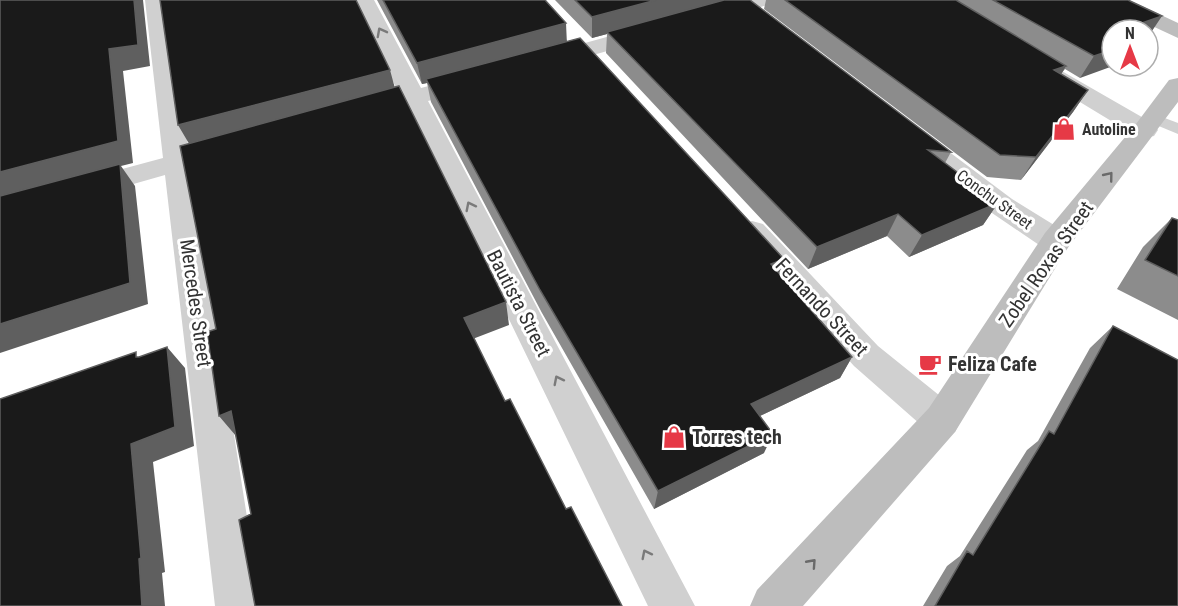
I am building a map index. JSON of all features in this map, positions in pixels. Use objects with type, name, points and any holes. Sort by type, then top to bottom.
[{"type":"main road","points":[[1112,0],[1178,31]]},
{"type":"main road","name":"Zobel Roxas Street","points":[[773,606],[942,420],[1056,241],[1159,126],[1178,85]]},
{"type":"street","name":"Mercedes Street","points":[[155,0],[238,606]]},
{"type":"street","name":"Bautista Street","points":[[364,0],[672,606]]},
{"type":"street","points":[[529,66],[593,59],[682,23],[752,6]]},
{"type":"street","points":[[563,25],[593,59]]},
{"type":"street","points":[[1027,60],[1159,126]]},
{"type":"street","points":[[336,119],[495,75]]},
{"type":"street","name":"Conchu Street","points":[[891,120],[1002,206],[1056,241]]},
{"type":"street","points":[[0,212],[245,144]]},
{"type":"street","name":"Fernando Street","points":[[738,216],[866,356],[942,420]]},
{"type":"building","points":[[0,0],[134,0],[138,45],[109,49],[118,141],[0,172]]},
{"type":"building","points":[[160,0],[356,0],[390,70],[178,125]]},
{"type":"building","points":[[383,0],[545,0],[566,23],[417,63]]},
{"type":"building","points":[[575,0],[656,0],[592,17]]},
{"type":"building","points":[[724,0],[750,0],[951,152],[928,150],[998,203],[922,235],[898,214],[817,247],[607,32]]},
{"type":"building","points":[[785,0],[956,0],[1066,66],[1054,70],[1088,90],[1036,157],[1000,155]]},
{"type":"building","points":[[993,0],[1128,0],[1162,16],[1156,18],[1100,18],[1100,54],[1094,56]]},
{"type":"building","points":[[580,38],[784,259],[771,264],[852,357],[751,404],[773,434],[658,491],[540,290],[426,79]]},
{"type":"building","points":[[399,86],[506,302],[464,318],[505,401],[510,399],[566,509],[571,507],[622,606],[255,606],[239,520],[251,514],[231,411],[219,416],[207,332],[216,329],[180,146]]},
{"type":"building","points":[[120,164],[130,283],[0,324],[0,196]]},
{"type":"building","points":[[1172,218],[1178,220],[1178,276],[1145,260]]},
{"type":"building","points":[[1113,326],[1178,360],[1178,606],[935,606],[967,551],[973,555],[1049,431],[1054,434]]},
{"type":"building","points":[[167,347],[175,427],[131,444],[141,558],[139,559],[142,606],[0,606],[0,399],[136,352],[136,357],[139,357]]},
{"type":"place","name":"Autoline","points":[[1064,129]]},
{"type":"place","name":"Feliza Cafe","points":[[930,364]]},
{"type":"place","name":"Torres tech","points":[[674,437]]}]
